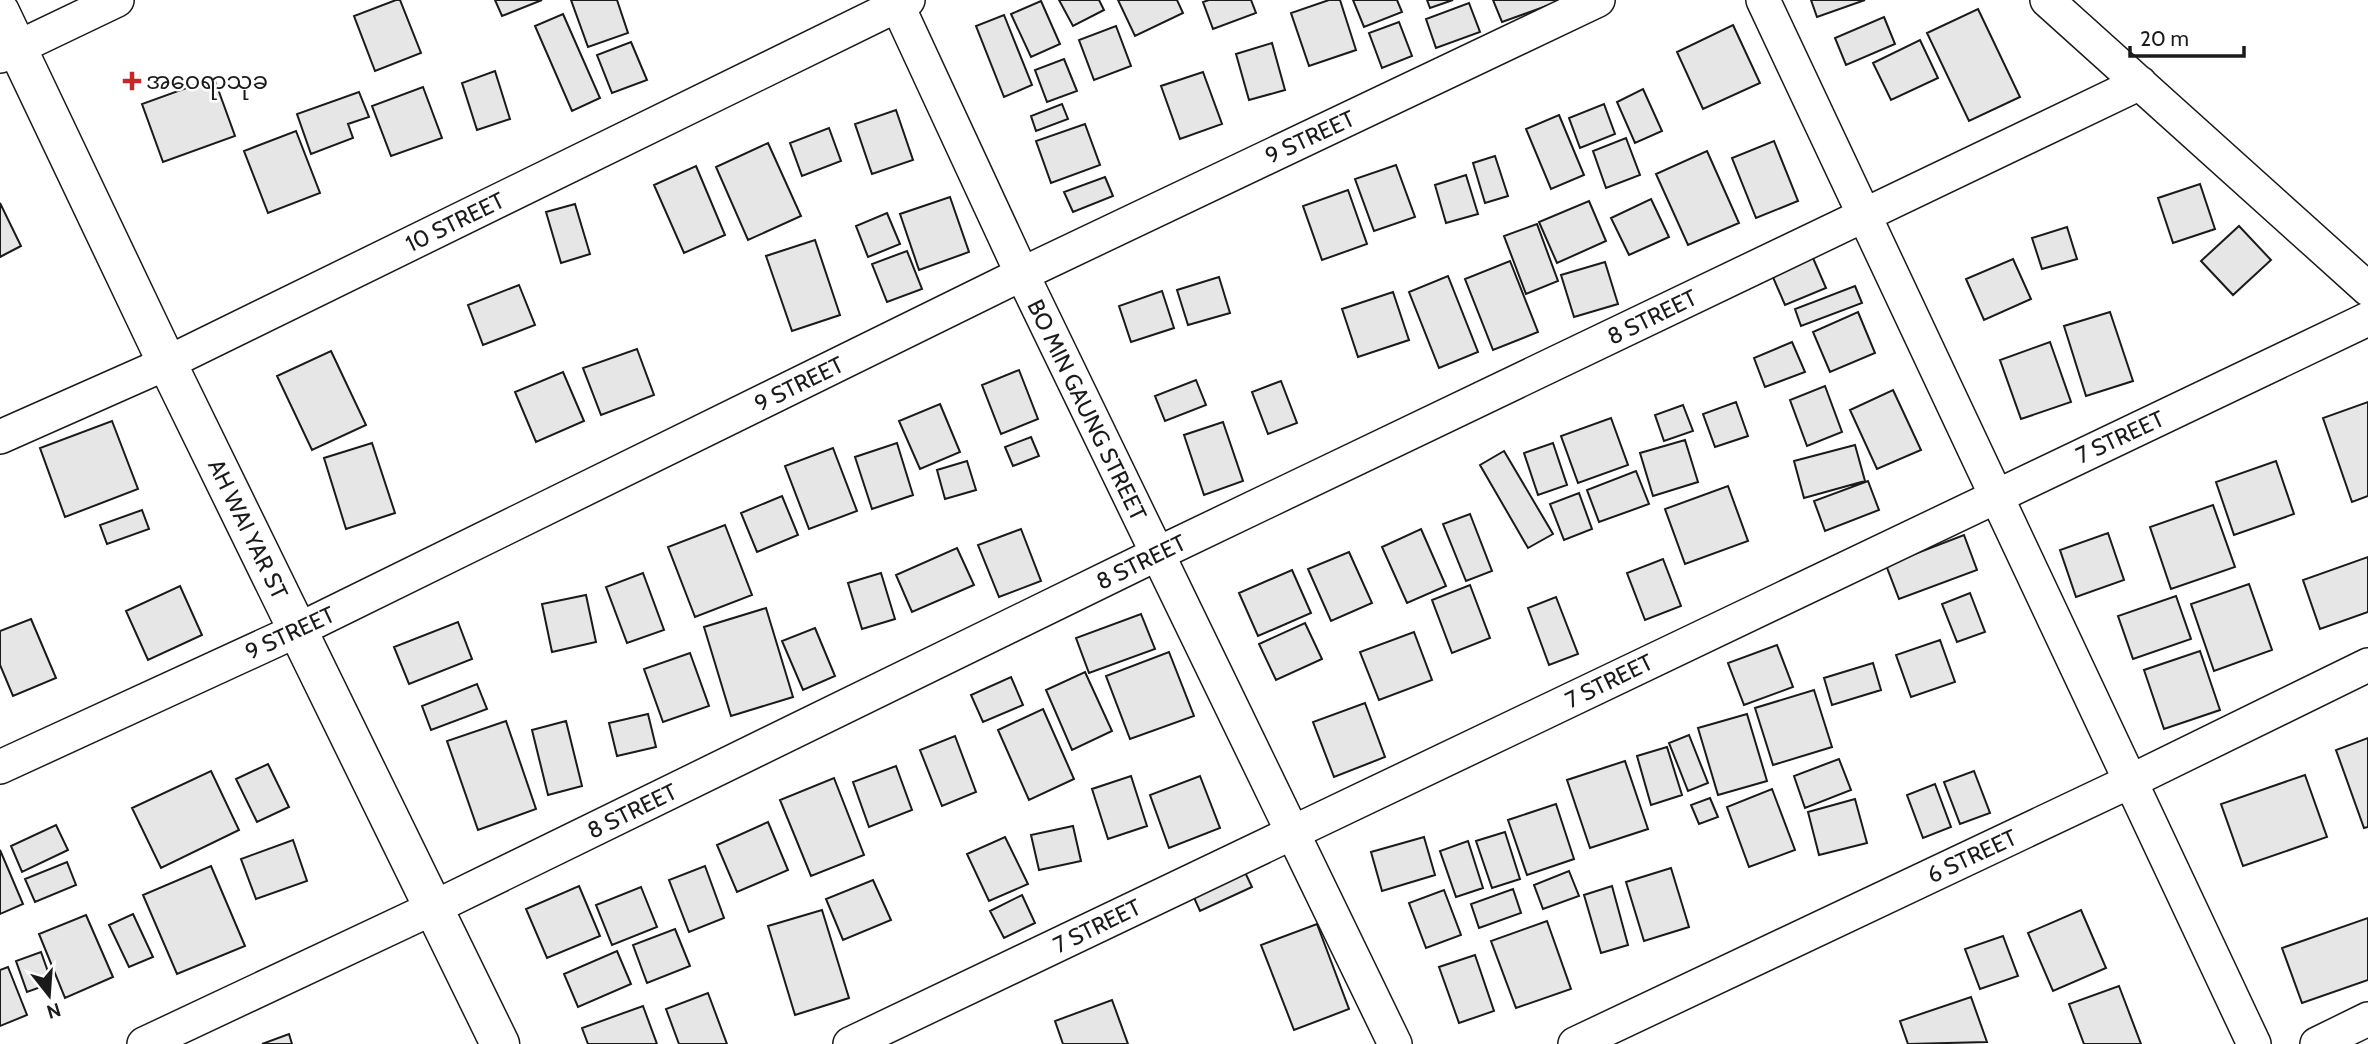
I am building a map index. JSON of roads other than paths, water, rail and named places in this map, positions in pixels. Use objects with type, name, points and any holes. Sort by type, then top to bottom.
[{"type":"street","points":[[9,51],[117,0]]},
{"type":"street","name":"9 STREET","points":[[0,767],[298,631],[1022,274],[1598,0]]},
{"type":"street","points":[[1763,0],[2254,1044]]},
{"type":"street","points":[[2047,0],[2368,289]]},
{"type":"street","name":"BO MIN GAUNG STREET","points":[[900,2],[1022,274],[1395,1044]]},
{"type":"street","name":"10 STREET","points":[[0,437],[167,363],[900,2]]},
{"type":"street","name":"AH WAI YAR ST","points":[[0,12],[9,51],[167,363],[500,1044]]},
{"type":"street","name":"8 STREET","points":[[144,1044],[433,908],[1157,554],[2140,83]]},
{"type":"street","name":"7 STREET","points":[[850,1044],[2368,319]]},
{"type":"street","name":"6 STREET","points":[[1575,1044],[2368,666]]},
{"type":"street","points":[[2317,1044],[2368,1019]]},
{"type":"place","name":"အဝေရာသုခ","points":[[132,81]]}]
